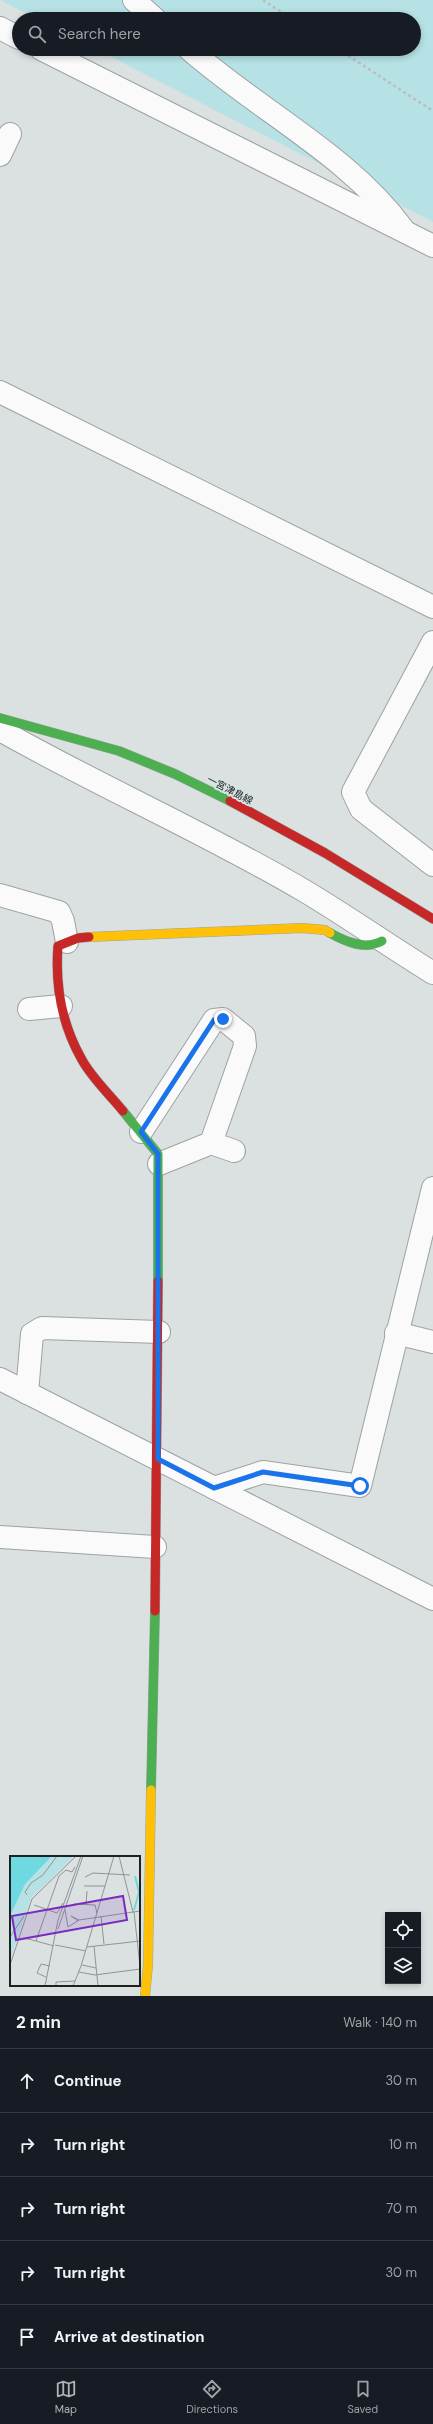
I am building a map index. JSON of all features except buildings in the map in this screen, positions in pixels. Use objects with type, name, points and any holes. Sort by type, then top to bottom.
[{"type":"street","points":[[134,0],[147,12]]},
{"type":"street","points":[[0,28],[12,34]]},
{"type":"street","points":[[55,56],[433,246]]},
{"type":"street","points":[[197,56],[221,77],[351,172],[386,207],[405,233]]},
{"type":"street","points":[[0,155],[10,134]]},
{"type":"street","points":[[0,392],[433,607]]},
{"type":"street","points":[[433,642],[353,792],[361,809],[433,865]]},
{"type":"street","name":"一宮津島線","points":[[0,718],[67,734],[143,760],[222,797],[362,876],[433,919]]},
{"type":"street","points":[[0,730],[54,760],[142,804],[296,886],[433,972]]},
{"type":"street","points":[[0,895],[59,912],[63,921],[67,942]]},
{"type":"street","points":[[145,1996],[148,1965],[155,1547],[158,1459],[159,1164],[158,1154],[81,1058],[62,1006],[56,972],[58,946],[78,938],[109,935],[302,928],[325,930],[345,941],[372,946],[382,941]]},
{"type":"street","points":[[29,1009],[62,1006]]},
{"type":"street","points":[[141,1132],[214,1020],[223,1019],[244,1036],[245,1046],[211,1143]]},
{"type":"street","points":[[159,1164],[211,1143],[234,1151]]},
{"type":"street","points":[[214,1488],[263,1472],[360,1486],[396,1333],[433,1188]]},
{"type":"street","points":[[28,1393],[32,1334],[42,1328],[159,1332]]},
{"type":"street","points":[[396,1333],[433,1342]]},
{"type":"street","points":[[0,1379],[433,1599]]},
{"type":"street","points":[[0,1538],[155,1547]]},
{"type":"path","points":[[263,0],[281,12]]},
{"type":"path","points":[[349,56],[433,111]]},
{"type":"shaded area","points":[[0,0],[433,0],[433,222],[110,56],[421,56],[421,12],[23,12]]},
{"type":"traffic: fast","points":[[0,718],[119,751],[175,774],[230,801]]},
{"type":"traffic: fast","points":[[330,933],[349,942],[362,945],[376,944],[382,941]]},
{"type":"traffic: fast","points":[[123,1111],[158,1154],[158,1281]]},
{"type":"traffic: fast","points":[[151,1790],[155,1611]]},
{"type":"traffic: slow","points":[[89,937],[302,928],[325,930],[330,933]]},
{"type":"traffic: slow","points":[[145,1996],[148,1965],[151,1790]]},
{"type":"traffic: jam","points":[[230,801],[325,853],[433,919]]},
{"type":"traffic: jam","points":[[89,937],[78,938],[58,946],[57,961],[61,1004],[74,1045],[85,1065],[123,1111]]},
{"type":"traffic: jam","points":[[155,1611],[158,1281]]},
{"type":"route","points":[[223,1019],[214,1020],[141,1132],[158,1154],[158,1459],[214,1488],[263,1472],[360,1486]]}]
